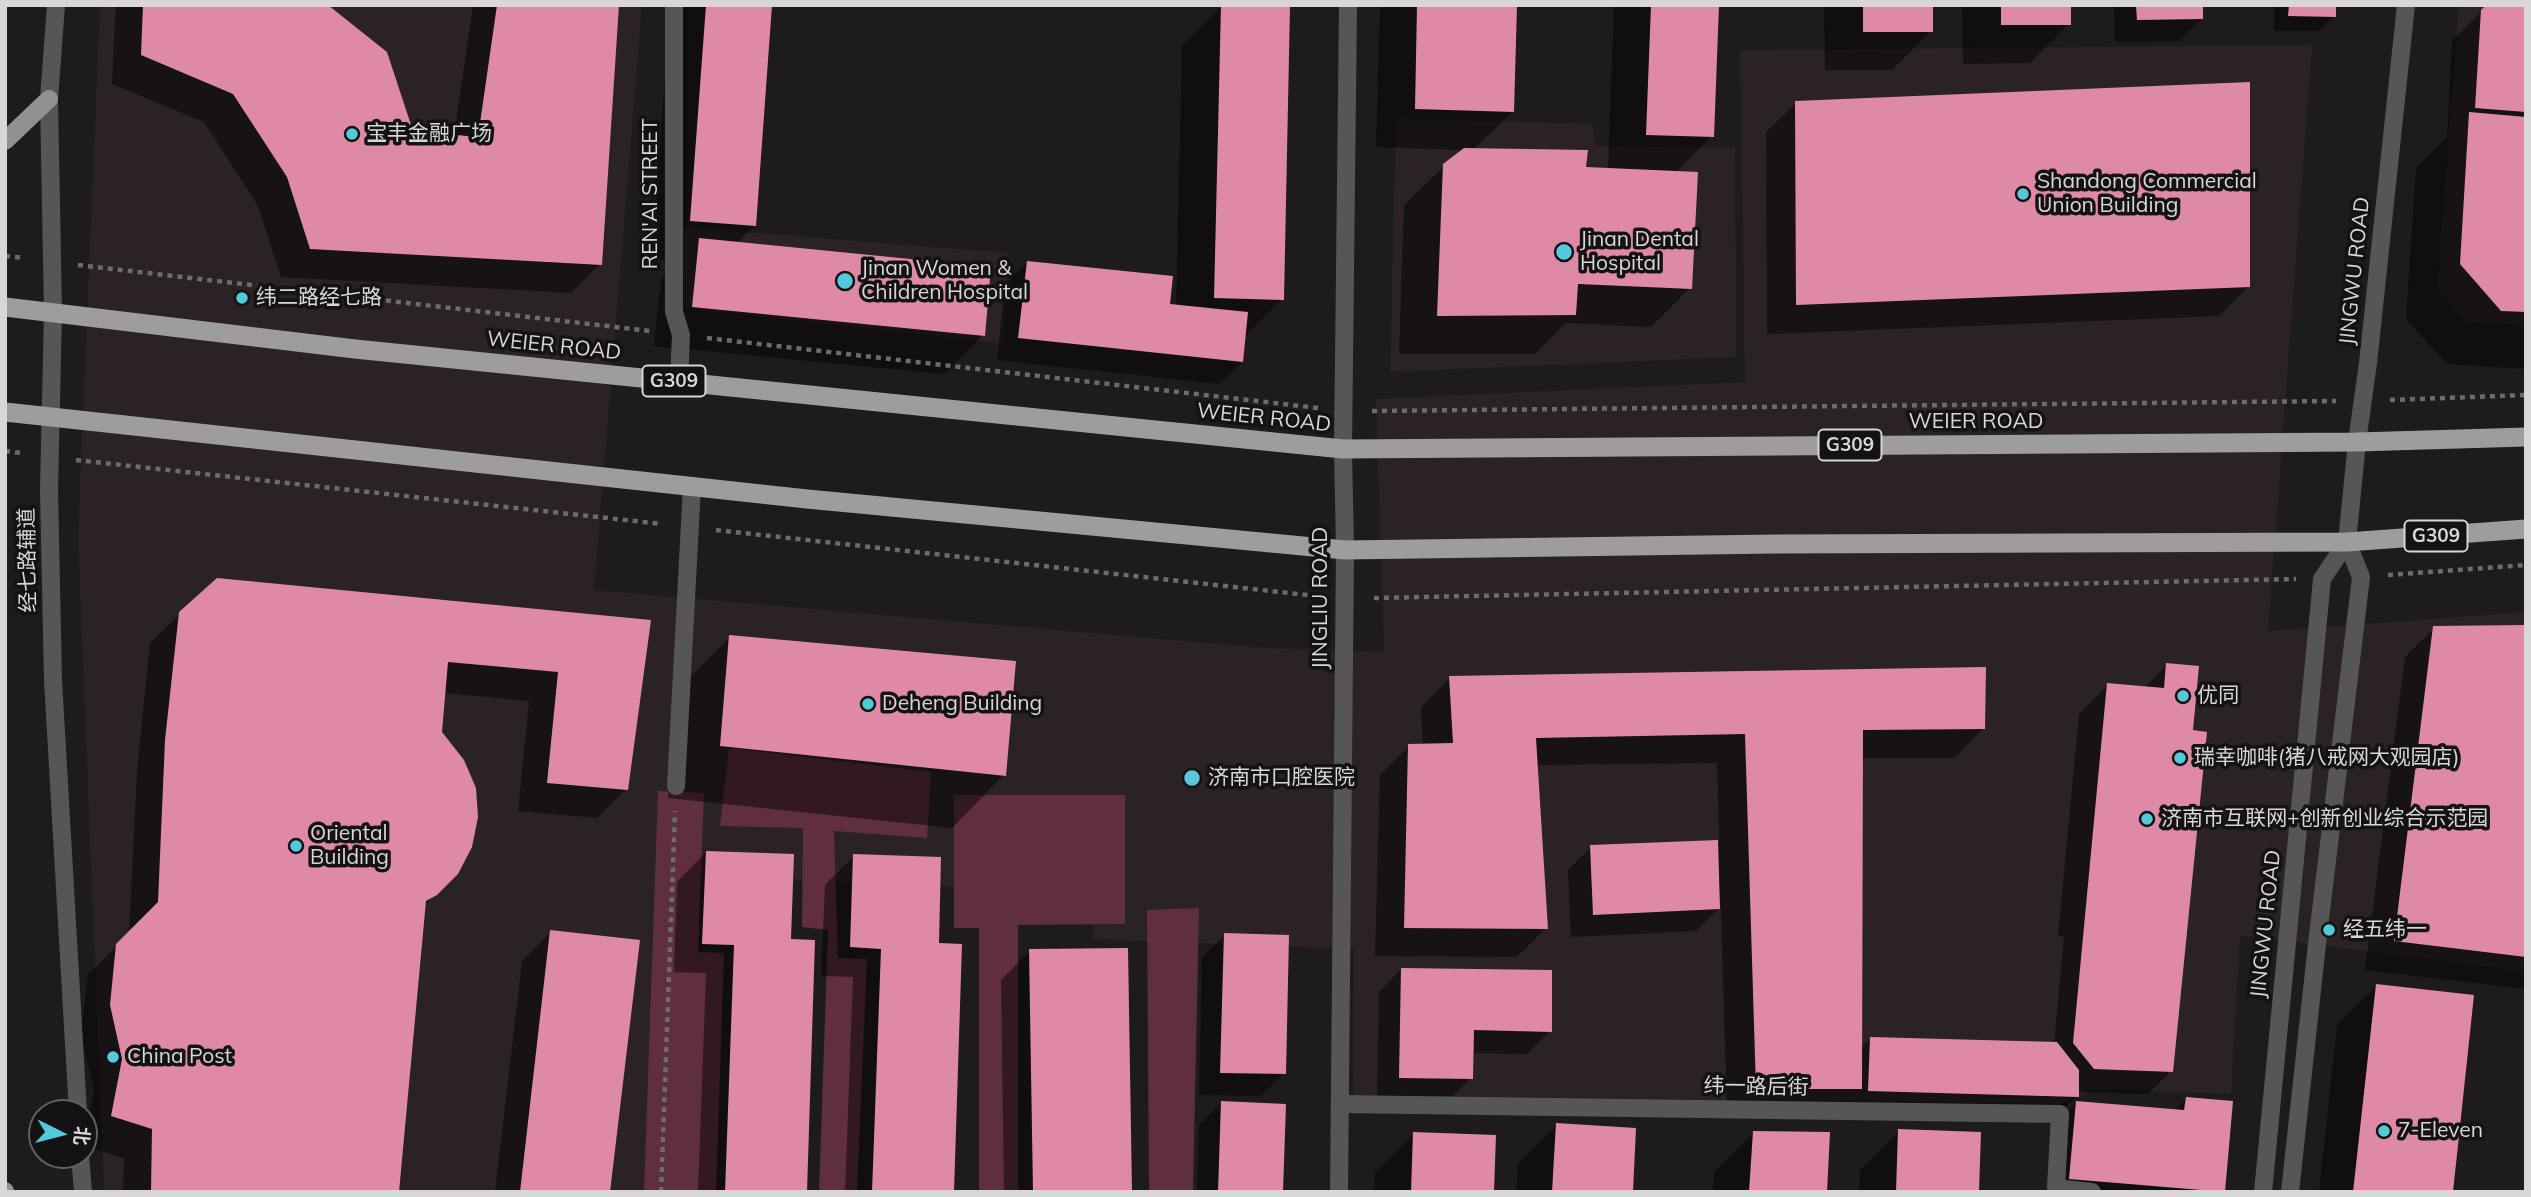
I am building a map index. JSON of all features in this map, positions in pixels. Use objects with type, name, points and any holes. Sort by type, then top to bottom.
[{"type":"highway","name":"WEIER ROAD","points":[[5,307],[355,349],[1343,449],[2357,442],[2526,437]]},
{"type":"highway","name":"G309","points":[[5,412],[692,486],[1345,550],[1776,544],[2347,542],[2526,529]]},
{"type":"main road","points":[[5,141],[50,99]]},
{"type":"street","name":"经七路辅道","points":[[56,5],[50,99],[53,680],[77,1099]]},
{"type":"street","name":"REN'AI STREET","points":[[674,5],[674,312],[681,335],[679,382]]},
{"type":"street","name":"JINGLIU ROAD","points":[[1339,1192],[1348,5]]},
{"type":"street","name":"JINGWU ROAD","points":[[2290,1192],[2361,577],[2347,542],[2406,5]]},
{"type":"street","points":[[676,786],[692,486]]},
{"type":"street","name":"JINGWU ROAD","points":[[2263,1192],[2322,579],[2347,542]]},
{"type":"street","name":"纬一路后街","points":[[1341,1104],[2060,1114],[2056,1188],[2092,1192]]},
{"type":"street","points":[[81,1169],[83,1192]]},
{"type":"path","points":[[5,256],[1344,411],[2362,400],[2526,395]]},
{"type":"path","points":[[661,1192],[676,786]]},
{"type":"shaded area","points":[[100,5],[642,5],[594,590],[1266,648],[1384,652],[1376,399],[1745,382],[1740,50],[2312,45],[2268,631],[2526,612],[2526,972],[2240,935],[2231,1094],[2097,1089],[2059,1104],[1353,1095],[1354,949],[1093,939],[1097,893],[668,875],[644,1192],[104,1192],[78,537]]},
{"type":"shaded area","points":[[2459,5],[2526,5],[2526,324],[2466,323],[2437,287]]},
{"type":"shaded area","name":"Jinan Dental Hospital","points":[[1396,118],[1593,124],[1595,146],[1735,148],[1736,357],[1390,372]]},
{"type":"shaded area","name":"Jinan Women & Children Hospital","points":[[683,227],[1008,253],[1004,344],[684,308]]},
{"type":"shaded area","points":[[729,748],[931,772],[927,838],[834,831],[838,958],[867,959],[857,1192],[819,1192],[828,930],[802,927],[803,828],[720,826]]},
{"type":"shaded area","points":[[658,791],[704,793],[698,952],[724,953],[716,1192],[644,1192]]},
{"type":"shaded area","points":[[954,795],[1125,795],[1125,924],[1018,925],[1018,1192],[979,1192],[979,928],[954,928]]},
{"type":"shaded area","points":[[1199,908],[1193,1192],[1149,1192],[1147,910]]},
{"type":"building","name":"宝丰金融广场","points":[[143,5],[328,5],[387,52],[413,131],[478,137],[497,5],[619,5],[602,265],[310,249],[287,177],[233,94],[141,55]]},
{"type":"building","points":[[706,5],[772,5],[756,226],[690,221]]},
{"type":"building","points":[[1221,5],[1290,6],[1284,300],[1214,298]]},
{"type":"building","points":[[1417,5],[1517,5],[1514,112],[1415,109]]},
{"type":"building","points":[[1651,5],[1719,5],[1714,137],[1646,135]]},
{"type":"building","points":[[1863,5],[1933,5],[1933,32],[1863,32]]},
{"type":"building","points":[[2001,5],[2071,5],[2071,25],[2001,25]]},
{"type":"building","points":[[2136,5],[2203,5],[2203,19],[2137,20]]},
{"type":"building","points":[[2289,5],[2336,5],[2336,17],[2288,16]]},
{"type":"building","points":[[2486,5],[2526,5],[2526,112],[2475,108],[2481,10]]},
{"type":"building","name":"Shandong Commercial Union Building","points":[[2250,82],[2250,287],[1796,305],[1795,101]]},
{"type":"building","points":[[2469,112],[2526,117],[2526,312],[2501,311],[2460,264]]},
{"type":"building","points":[[1464,148],[1588,150],[1586,167],[1698,172],[1692,289],[1578,284],[1576,315],[1437,316],[1443,164]]},
{"type":"building","name":"Jinan Women & Children Hospital","points":[[699,238],[991,267],[985,336],[692,307]]},
{"type":"building","points":[[1027,261],[1173,276],[1170,304],[1248,312],[1243,362],[1018,338]]},
{"type":"building","name":"Oriental Building","points":[[217,578],[651,620],[628,790],[547,783],[558,672],[448,662],[442,732],[464,760],[476,788],[478,817],[472,847],[458,874],[437,895],[426,901],[399,1192],[151,1192],[152,1129],[111,1116],[122,1059],[110,1005],[116,944],[158,902],[165,740],[179,612]]},
{"type":"building","points":[[2526,625],[2526,957],[2394,941],[2433,626]]},
{"type":"building","name":"Deheng Building","points":[[729,635],[1016,661],[1006,776],[720,746]]},
{"type":"building","points":[[2166,663],[2199,666],[2193,730],[2207,732],[2173,1072],[2094,1069],[2073,1043],[2107,683],[2164,688]]},
{"type":"building","points":[[1986,667],[1985,729],[1863,730],[1862,1089],[1756,1089],[1745,734],[1536,738],[1548,929],[1404,928],[1408,744],[1453,743],[1449,676]]},
{"type":"building","points":[[1718,840],[1720,909],[1593,915],[1590,845]]},
{"type":"building","points":[[706,851],[794,854],[791,939],[815,940],[807,1192],[725,1192],[734,945],[702,944]]},
{"type":"building","points":[[853,854],[941,857],[939,943],[962,944],[954,1192],[872,1192],[881,949],[850,947]]},
{"type":"building","points":[[550,930],[640,940],[610,1192],[520,1192]]},
{"type":"building","points":[[1224,933],[1289,935],[1286,1074],[1220,1073]]},
{"type":"building","points":[[1128,948],[1132,1192],[1033,1192],[1029,949]]},
{"type":"building","points":[[1401,968],[1552,970],[1552,1032],[1474,1030],[1473,1079],[1399,1078]]},
{"type":"building","points":[[2376,984],[2474,995],[2453,1192],[2353,1192]]},
{"type":"building","points":[[1870,1037],[2057,1042],[2079,1070],[2079,1097],[1868,1091]]},
{"type":"building","points":[[2186,1097],[2233,1101],[2225,1192],[2069,1179],[2076,1101],[2184,1110]]},
{"type":"building","points":[[1221,1101],[1286,1104],[1283,1192],[1218,1192]]},
{"type":"building","points":[[1556,1123],[1636,1128],[1633,1192],[1552,1192]]},
{"type":"building","points":[[1898,1129],[1981,1132],[1979,1192],[1896,1192]]},
{"type":"building","points":[[1753,1131],[1830,1132],[1827,1192],[1749,1192]]},
{"type":"building","points":[[1413,1132],[1496,1135],[1494,1192],[1411,1192]]},
{"type":"place","name":"宝丰金融广场","points":[[352,134]]},
{"type":"place","name":"Shandong Commercial Union Building","points":[[2023,194]]},
{"type":"place","name":"Jinan Dental Hospital","points":[[1564,252]]},
{"type":"place","name":"Jinan Women & Children Hospital","points":[[845,281]]},
{"type":"place","name":"纬二路经七路","points":[[242,298]]},
{"type":"place","name":"优同","points":[[2183,696]]},
{"type":"place","name":"Deheng Building","points":[[868,704]]},
{"type":"place","name":"瑞幸咖啡(猪八戒网大观园店)","points":[[2180,758]]},
{"type":"place","name":"济南市口腔医院","points":[[1192,778]]},
{"type":"place","name":"济南市互联网+创新创业综合示范园","points":[[2147,819]]},
{"type":"place","name":"Oriental Building","points":[[296,846]]},
{"type":"place","name":"经五纬一","points":[[2329,930]]},
{"type":"place","name":"China Post","points":[[113,1057]]},
{"type":"place","name":"7-Eleven","points":[[2384,1131]]}]
